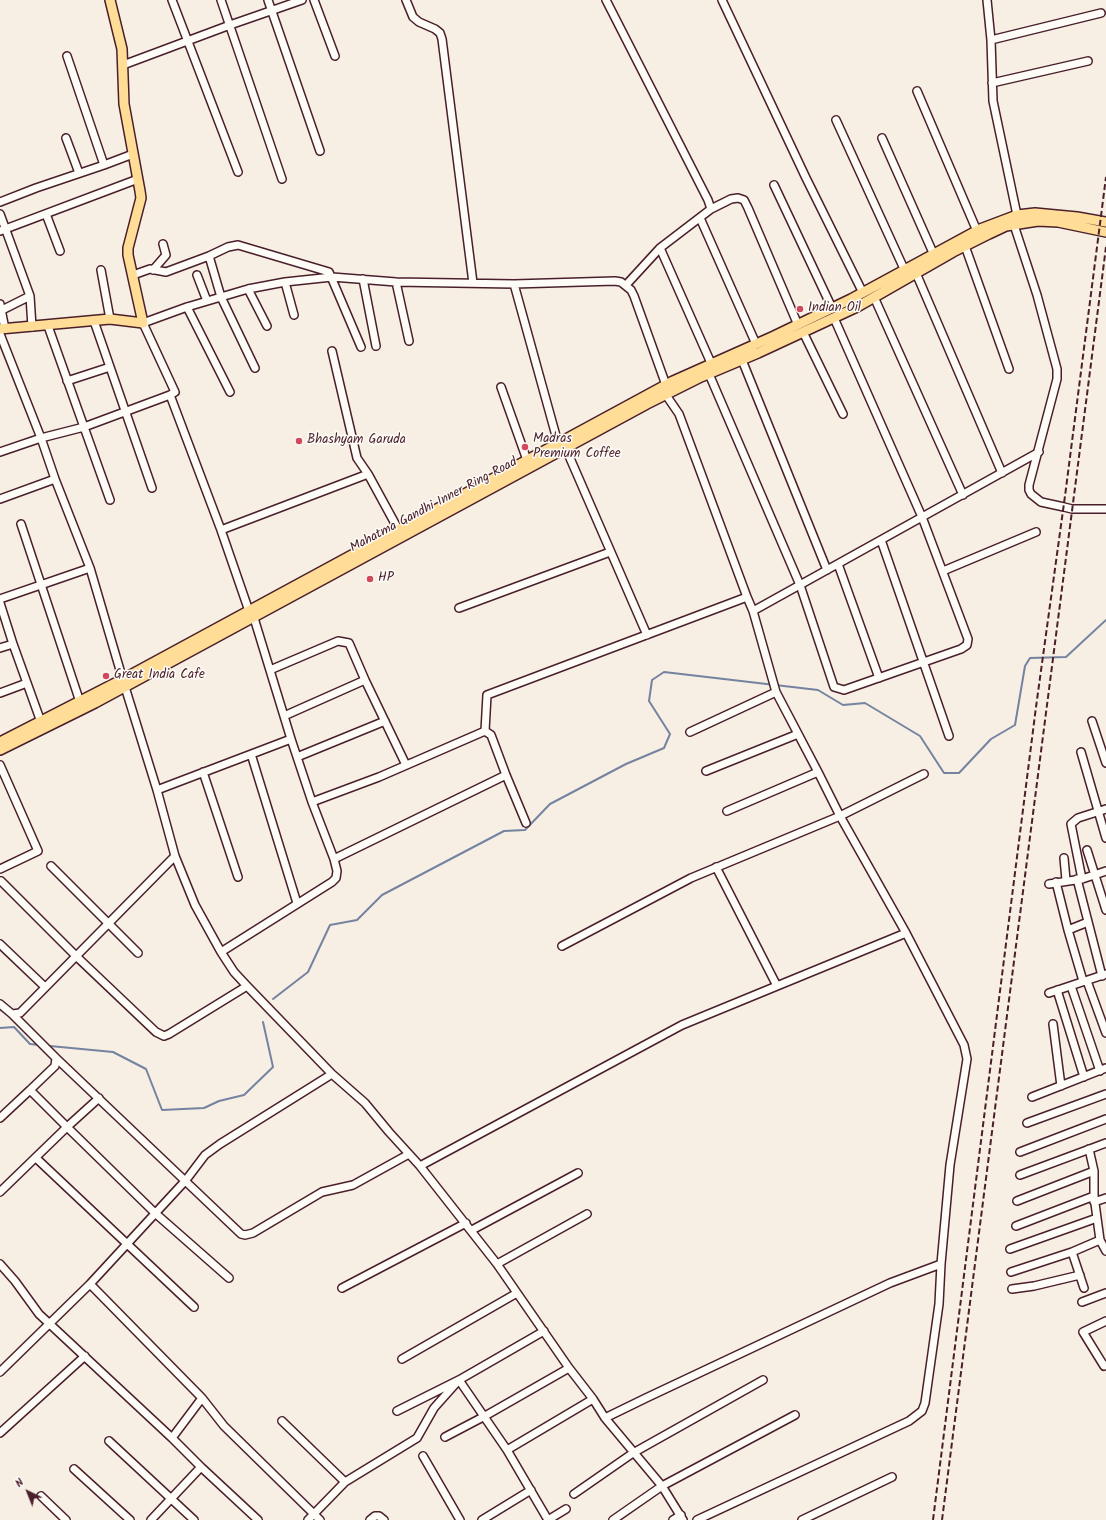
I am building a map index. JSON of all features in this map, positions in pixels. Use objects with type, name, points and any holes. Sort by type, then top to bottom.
[{"type":"main road","points":[[2,331],[110,319],[143,323],[128,248],[141,198],[124,104],[123,64],[118,31],[110,0]]},
{"type":"main road","name":"Mahatma Gandhi Inner Ring Road","points":[[833,313],[863,293],[1000,220],[1017,215],[1035,213],[1106,222]]},
{"type":"main road","name":"Mahatma Gandhi Inner Ring Road","points":[[0,750],[251,614],[566,449],[609,424],[709,374],[742,360],[833,313],[874,297],[965,246],[1006,226],[1038,220],[1058,222],[1106,232]]},
{"type":"main road","name":"Mahatma Gandhi Inner Ring Road","points":[[251,614],[398,529],[666,385],[756,344],[800,329]]},
{"type":"main road","name":"Mahatma Gandhi Inner Ring Road","points":[[0,742],[80,702],[124,683]]},
{"type":"street","points":[[172,0],[238,172]]},
{"type":"street","points":[[221,0],[282,179]]},
{"type":"street","points":[[268,0],[320,151]]},
{"type":"street","points":[[123,64],[302,0]]},
{"type":"street","points":[[314,0],[335,56]]},
{"type":"street","points":[[406,0],[413,17],[419,22],[435,29],[440,33],[442,40],[473,283]]},
{"type":"street","points":[[606,0],[708,200],[711,209]]},
{"type":"street","points":[[722,0],[806,178],[863,293]]},
{"type":"street","points":[[987,0],[991,40],[993,101],[1017,215]]},
{"type":"street","points":[[991,40],[1101,13]]},
{"type":"street","points":[[66,56],[104,165]]},
{"type":"street","points":[[992,83],[1088,61]]},
{"type":"street","points":[[917,91],[977,231]]},
{"type":"street","points":[[836,120],[905,271]]},
{"type":"street","points":[[66,138],[79,173]]},
{"type":"street","points":[[882,138],[934,255]]},
{"type":"street","points":[[0,202],[133,154]]},
{"type":"street","points":[[3,230],[138,179]]},
{"type":"street","points":[[709,374],[800,585],[834,687],[844,690],[961,649],[967,645],[968,639],[922,517],[833,313],[774,185]]},
{"type":"street","points":[[626,285],[660,248],[711,209],[731,198],[744,200],[800,329],[843,414]]},
{"type":"street","points":[[0,214],[3,230],[30,296],[32,327]]},
{"type":"street","points":[[46,214],[60,251]]},
{"type":"street","points":[[700,218],[756,344]]},
{"type":"street","points":[[1014,225],[1037,295],[1057,369],[1057,379],[1029,485],[1031,494],[1042,502],[1072,509],[1106,509]]},
{"type":"street","points":[[153,270],[166,255],[164,244]]},
{"type":"street","points":[[133,274],[146,270],[166,272],[234,245],[242,245],[329,272],[361,347]]},
{"type":"street","points":[[965,246],[1009,369]]},
{"type":"street","points":[[660,248],[711,364]]},
{"type":"street","points":[[209,256],[221,297],[255,368]]},
{"type":"street","points":[[101,270],[110,319]]},
{"type":"street","points":[[916,274],[1002,473]]},
{"type":"street","points":[[197,275],[206,301]]},
{"type":"street","points":[[0,452],[41,438],[84,428],[175,392],[143,323],[206,301],[248,289],[285,282],[332,277],[396,282],[514,284],[615,281],[626,285],[634,296],[666,385]]},
{"type":"street","points":[[363,279],[376,346]]},
{"type":"street","points":[[285,282],[294,315]]},
{"type":"street","points":[[396,282],[409,342]]},
{"type":"street","points":[[514,284],[558,443]]},
{"type":"street","points":[[248,289],[268,326]]},
{"type":"street","points":[[30,296],[1,307],[2,331],[55,479],[90,568],[157,790],[175,856],[195,905],[234,972],[332,1074],[365,1103],[466,1222],[544,1330],[569,1368],[593,1399],[605,1418],[662,1486],[682,1518],[673,1520]]},
{"type":"street","points":[[874,297],[963,495]]},
{"type":"street","points":[[188,307],[230,392]]},
{"type":"street","points":[[94,321],[152,488]]},
{"type":"street","points":[[48,326],[110,500]]},
{"type":"street","points":[[332,351],[357,458],[368,474],[398,529]]},
{"type":"street","points":[[742,360],[827,570]]},
{"type":"street","points":[[67,381],[110,366]]},
{"type":"street","points":[[500,387],[527,460]]},
{"type":"street","points":[[170,395],[251,614],[312,802],[334,858],[337,871],[334,880],[221,952]]},
{"type":"street","points":[[666,395],[679,414],[753,611],[775,690],[840,816],[906,933],[966,1052],[967,1059],[950,1165],[939,1304],[925,1403],[922,1411],[909,1421],[697,1520]]},
{"type":"street","points":[[566,449],[647,635]]},
{"type":"street","points":[[753,611],[1038,452]]},
{"type":"street","points":[[221,530],[368,474]]},
{"type":"street","points":[[0,499],[55,479]]},
{"type":"street","points":[[20,524],[42,585],[80,702]]},
{"type":"street","points":[[943,570],[1036,532]]},
{"type":"street","points":[[881,540],[949,736]]},
{"type":"street","points":[[459,608],[610,552]]},
{"type":"street","points":[[838,564],[879,678]]},
{"type":"street","points":[[0,599],[90,568]]},
{"type":"street","points":[[485,731],[487,695],[747,596]]},
{"type":"street","points":[[0,603],[41,722]]},
{"type":"street","points":[[270,670],[338,641],[349,643],[406,765]]},
{"type":"street","points":[[0,648],[13,644]]},
{"type":"street","points":[[284,716],[365,680]]},
{"type":"street","points":[[0,693],[27,683]]},
{"type":"street","points":[[690,732],[775,690]]},
{"type":"street","points":[[297,757],[385,721]]},
{"type":"street","points":[[1092,721],[1106,763]]},
{"type":"street","points":[[312,802],[406,765],[485,731]]},
{"type":"street","points":[[485,731],[491,735],[526,823]]},
{"type":"street","points":[[706,771],[798,734]]},
{"type":"street","points":[[157,790],[291,739]]},
{"type":"street","points":[[1081,752],[1102,810],[1106,838]]},
{"type":"street","points":[[251,754],[297,903]]},
{"type":"street","points":[[0,765],[38,851],[0,869]]},
{"type":"street","points":[[203,772],[238,877]]},
{"type":"street","points":[[727,811],[818,772]]},
{"type":"street","points":[[562,946],[691,878],[840,816],[924,774]]},
{"type":"street","points":[[334,858],[506,775]]},
{"type":"street","points":[[1049,994],[1085,981],[1105,976],[1088,922],[1079,879],[1071,824],[1078,818],[1102,810]]},
{"type":"street","points":[[1087,850],[1106,910]]},
{"type":"street","points":[[12,1014],[20,1013],[175,856]]},
{"type":"street","points":[[1064,858],[1066,880]]},
{"type":"street","points":[[52,866],[138,953]]},
{"type":"street","points":[[716,867],[777,986]]},
{"type":"street","points":[[1106,871],[1079,879],[1053,882],[1085,981],[1106,1033]]},
{"type":"street","points":[[1,881],[76,956],[156,1032],[164,1036],[167,1036],[247,986]]},
{"type":"street","points":[[1068,930],[1088,922]]},
{"type":"street","points":[[420,1166],[682,1025],[906,933]]},
{"type":"street","points":[[0,944],[45,987]]},
{"type":"street","points":[[1032,1097],[1103,1070],[1071,986]]},
{"type":"street","points":[[1057,990],[1084,1077]]},
{"type":"street","points":[[0,1004],[241,1234],[245,1236],[322,1192],[353,1185],[409,1154]]},
{"type":"street","points":[[1053,1024],[1061,1086]]},
{"type":"street","points":[[0,1118],[55,1066],[56,1058]]},
{"type":"street","points":[[0,1372],[90,1284],[186,1180],[205,1155],[220,1144],[332,1074]]},
{"type":"street","points":[[30,1090],[155,1213],[228,1278]]},
{"type":"street","points":[[1027,1123],[1106,1094]]},
{"type":"street","points":[[0,1192],[99,1098]]},
{"type":"street","points":[[1020,1152],[1106,1119]]},
{"type":"street","points":[[1020,1176],[1106,1143]]},
{"type":"street","points":[[1090,1149],[1094,1171],[1094,1199],[1100,1240],[1106,1251]]},
{"type":"street","points":[[36,1158],[128,1243],[194,1307]]},
{"type":"street","points":[[1017,1201],[1094,1171]]},
{"type":"street","points":[[472,1230],[578,1173]]},
{"type":"street","points":[[1016,1226],[1094,1199],[1106,1198]]},
{"type":"street","points":[[497,1264],[587,1214]]},
{"type":"street","points":[[1010,1249],[1097,1218]]},
{"type":"street","points":[[342,1288],[466,1222]]},
{"type":"street","points":[[1012,1272],[1072,1252],[1100,1240]]},
{"type":"street","points":[[1072,1252],[1084,1288]]},
{"type":"street","points":[[0,1264],[15,1281],[30,1304],[39,1314],[258,1520]]},
{"type":"street","points":[[605,1418],[890,1283],[941,1264]]},
{"type":"street","points":[[1012,1289],[1034,1286],[1080,1275]]},
{"type":"street","points":[[90,1284],[202,1398],[224,1426],[320,1520]]},
{"type":"street","points":[[402,1359],[517,1293]]},
{"type":"street","points":[[1082,1302],[1106,1293]]},
{"type":"street","points":[[1106,1321],[1083,1332],[1104,1366],[1106,1365]]},
{"type":"street","points":[[398,1411],[458,1380],[544,1330]]},
{"type":"street","points":[[0,1433],[85,1356]]},
{"type":"street","points":[[445,1437],[569,1368]]},
{"type":"street","points":[[458,1380],[485,1416],[507,1450],[548,1520],[566,1509]]},
{"type":"street","points":[[308,1520],[345,1482],[417,1438],[434,1408],[458,1380]]},
{"type":"street","points":[[574,1494],[633,1453],[762,1380]]},
{"type":"street","points":[[172,1438],[202,1398]]},
{"type":"street","points":[[507,1450],[593,1399]]},
{"type":"street","points":[[616,1519],[662,1486],[795,1415]]},
{"type":"street","points":[[282,1421],[345,1482]]},
{"type":"street","points":[[109,1441],[194,1520]]},
{"type":"street","points":[[422,1456],[460,1520]]},
{"type":"street","points":[[152,1520],[201,1467]]},
{"type":"street","points":[[74,1469],[130,1520]]},
{"type":"street","points":[[802,1520],[892,1477]]},
{"type":"street","points":[[482,1520],[531,1490]]},
{"type":"street","points":[[41,1496],[66,1520]]},
{"type":"street","points":[[370,1520],[375,1516],[379,1516],[384,1520]]},
{"type":"waterway","points":[[273,999],[308,972],[330,925],[357,920],[382,895],[504,831],[525,830],[550,804],[626,764],[664,748],[670,734],[649,701],[652,680],[664,672],[818,690],[843,705],[865,703],[920,736],[944,773],[959,773],[991,739],[1015,725],[1025,666],[1030,658],[1066,657],[1106,620]]},
{"type":"waterway","points":[[50,1046],[113,1052],[146,1069],[162,1110],[204,1108],[219,1101],[244,1095],[273,1067],[263,1022]]},
{"type":"waterway","points":[[0,1028],[14,1027],[30,1044],[39,1045]]},
{"type":"railway","points":[[933,1520],[1036,707],[1106,177]]},
{"type":"railway","points":[[942,1520],[1106,247]]},
{"type":"place","name":"Indian Oil","points":[[800,309]]},
{"type":"place","name":"Bhashyam Garuda","points":[[299,441]]},
{"type":"place","name":"Madras Premium Coffee","points":[[525,447]]},
{"type":"place","name":"HP","points":[[370,579]]},
{"type":"place","name":"Great India Cafe","points":[[106,676]]}]
